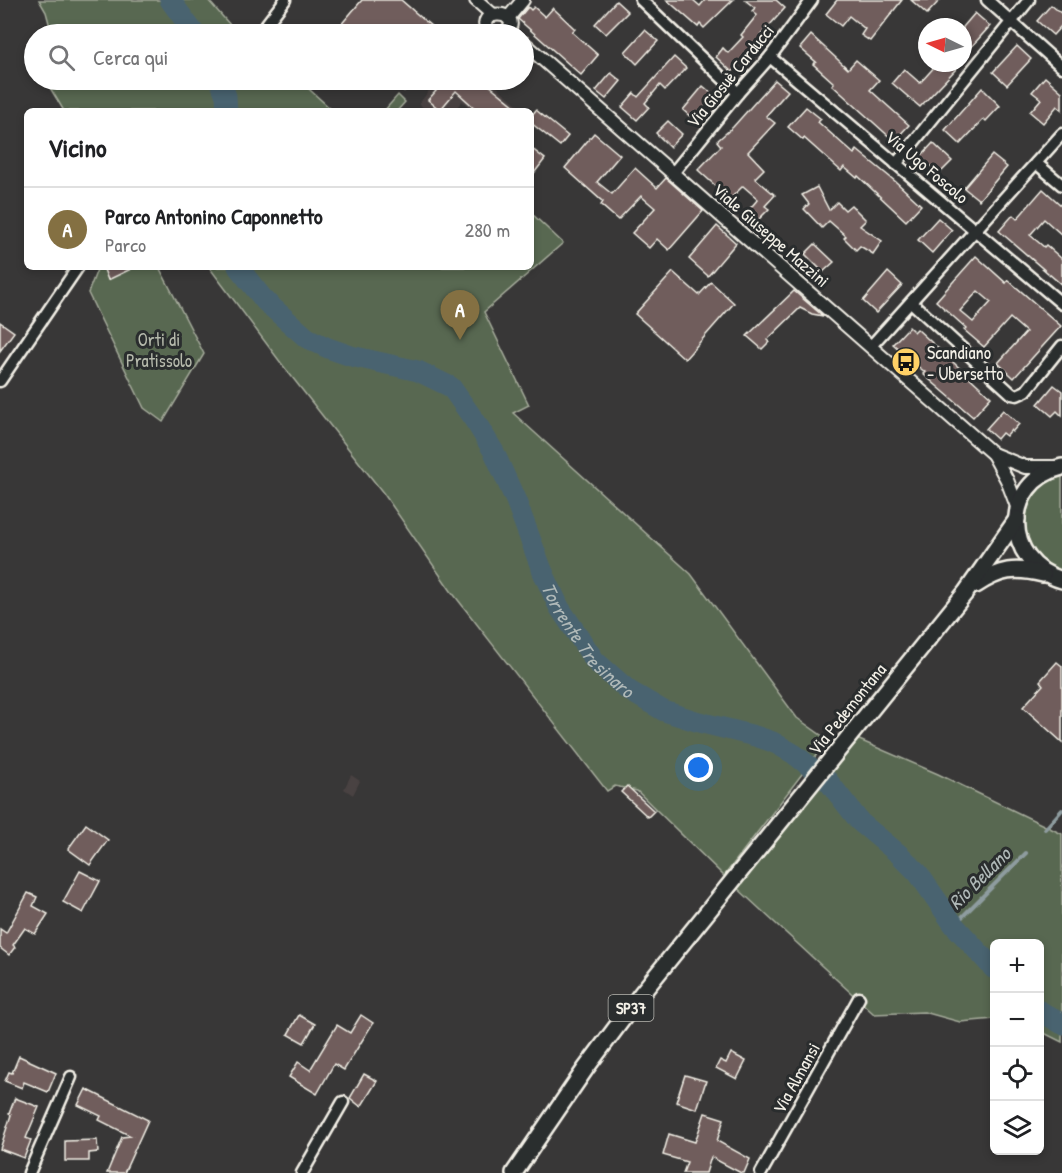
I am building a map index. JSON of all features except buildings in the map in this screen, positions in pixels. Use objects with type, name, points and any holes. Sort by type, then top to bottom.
[{"type":"main road","name":"Via Pedemontana","points":[[514,1173],[586,1068],[642,993],[966,592],[1018,514],[1025,493],[1036,480],[1061,467]]},
{"type":"main road","name":"Via Pedemontana","points":[[1018,514],[1017,534],[1027,557],[1047,574]]},
{"type":"main road","name":"Via Pedemontana","points":[[966,592],[990,576],[1018,569],[1047,574],[1062,580]]},
{"type":"street","points":[[267,24],[285,0]]},
{"type":"street","points":[[476,0],[493,15]]},
{"type":"street","points":[[511,24],[523,0]]},
{"type":"street","points":[[641,0],[738,93]]},
{"type":"street","points":[[987,0],[1062,67]]},
{"type":"street","points":[[896,164],[1029,0]]},
{"type":"street","name":"Via Giosuè Carducci","points":[[674,173],[770,57],[808,2]]},
{"type":"street","points":[[486,24],[493,15],[501,14],[506,24]]},
{"type":"street","name":"Viale Giuseppe Mazzini","points":[[534,53],[993,454],[1025,467],[1061,467]]},
{"type":"street","name":"Via Ugo Foscolo","points":[[770,57],[1062,304]]},
{"type":"street","points":[[871,346],[1062,134]]},
{"type":"street","points":[[1036,163],[1062,185]]},
{"type":"street","points":[[0,381],[76,270]]},
{"type":"street","points":[[911,302],[1007,391],[1017,395],[1026,391],[1062,346]]},
{"type":"street","name":"Viale Giuseppe Mazzini","points":[[993,454],[1007,480],[1018,514]]},
{"type":"street","name":"Via Almansi","points":[[761,1173],[859,998]]},
{"type":"street","points":[[29,1173],[71,1077]]},
{"type":"street","points":[[302,1173],[343,1102]]},
{"type":"shaded area","points":[[430,90],[501,90],[522,108],[470,108],[462,101],[456,108],[424,108],[419,104]]},
{"type":"shaded area","points":[[351,775],[360,781],[353,795],[344,789]]},
{"type":"green space","points":[[39,0],[208,0],[229,24],[49,24]]},
{"type":"green space","points":[[51,90],[310,90],[330,108],[62,108]]},
{"type":"green space","points":[[398,95],[405,102],[400,108],[387,108]]},
{"type":"green space","points":[[534,216],[563,243],[534,268]]},
{"type":"green space","name":"Orti di Pratissolo","points":[[97,270],[161,270],[204,354],[163,422],[144,408],[88,293]]},
{"type":"green space","points":[[211,270],[532,270],[484,312],[529,405],[513,413],[691,574],[797,718],[828,740],[724,876],[637,791],[615,786],[607,791],[451,591],[384,494]]},
{"type":"green space","points":[[1062,476],[1062,571],[1046,563],[1035,551],[1028,538],[1026,523],[1028,508],[1035,494],[1046,483]]},
{"type":"green space","points":[[857,739],[938,774],[1062,834],[1062,1042],[1044,1033],[1044,939],[990,939],[990,1019],[960,1022],[924,1012],[874,1014],[735,886]]},
{"type":"waterway","name":"Torrente Tresinaro","points":[[170,0],[188,24]]},
{"type":"waterway","name":"Torrente Tresinaro","points":[[224,90],[227,108]]},
{"type":"waterway","name":"Torrente Tresinaro","points":[[240,270],[265,301],[307,338],[351,356],[418,371],[451,387],[494,452],[559,607],[595,661],[628,690],[664,711],[755,736],[773,742],[794,754],[828,781],[860,822],[918,873],[954,925],[990,965]]},
{"type":"waterway","name":"Rio Bellano","points":[[1045,829],[1062,810]]},
{"type":"waterway","name":"Rio Bellano","points":[[954,925],[1026,853]]},
{"type":"waterway","name":"Torrente Tresinaro","points":[[1044,1013],[1062,1024]]},
{"type":"place","name":"Parco Antonino Caponnetto","points":[[460,340]]},
{"type":"place","name":"Scandiano - Ubersetto","points":[[906,362]]}]
